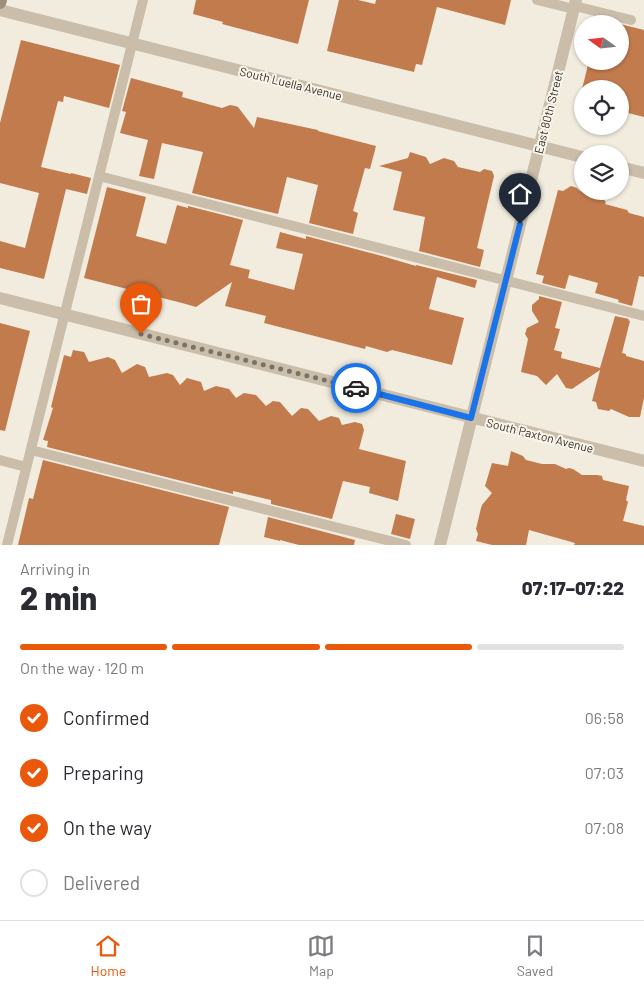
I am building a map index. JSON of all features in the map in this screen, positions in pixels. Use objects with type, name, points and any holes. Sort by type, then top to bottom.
[{"type":"street","name":"East 80th Street","points":[[440,545],[575,5]]},
{"type":"street","name":"South Luella Avenue","points":[[0,10],[574,155]]},
{"type":"street","points":[[629,169],[644,173]]},
{"type":"street","name":"South Paxton Avenue","points":[[0,298],[644,461]]},
{"type":"lane","points":[[7,545],[143,0]]},
{"type":"lane","points":[[537,0],[575,5],[631,20]]},
{"type":"lane","points":[[99,176],[644,316]]},
{"type":"lane","points":[[31,450],[406,545]]},
{"type":"lane","points":[[0,460],[26,467]]},
{"type":"building","points":[[196,0],[309,0],[298,44],[222,24],[223,22],[193,14]]},
{"type":"building","points":[[339,0],[358,0],[375,4],[376,0],[511,0],[505,25],[437,7],[422,65],[416,64],[414,72],[327,51]]},
{"type":"building","points":[[629,26],[644,30],[644,117],[629,113],[629,80],[584,80],[587,70],[629,70]]},
{"type":"building","points":[[21,40],[120,65],[109,108],[64,96],[63,102],[58,101],[41,167],[91,178],[87,194],[66,189],[44,279],[0,268],[0,241],[25,248],[39,193],[0,183],[0,123]]},
{"type":"building","points":[[131,78],[183,92],[182,97],[222,108],[230,105],[238,107],[254,128],[257,117],[318,130],[376,146],[370,169],[365,168],[353,211],[358,213],[353,234],[309,223],[318,185],[287,177],[278,214],[192,193],[203,152],[162,143],[154,179],[139,176],[148,140],[120,133],[126,112],[122,111]]},
{"type":"building","points":[[410,152],[426,157],[430,164],[444,158],[454,161],[458,167],[480,172],[484,169],[492,171],[494,176],[477,248],[484,250],[480,267],[419,251],[425,217],[393,210],[402,172],[379,166],[408,158]]},
{"type":"building","points":[[571,186],[574,187],[574,200],[604,200],[605,204],[644,217],[644,277],[639,276],[632,306],[595,293],[598,283],[569,275],[565,289],[542,283],[544,276],[536,274],[558,190],[563,191]]},
{"type":"building","points":[[107,187],[146,197],[136,236],[166,244],[177,205],[243,220],[230,265],[250,270],[248,278],[294,290],[303,254],[276,248],[280,232],[306,239],[306,236],[416,266],[477,280],[475,288],[437,277],[429,309],[464,318],[452,365],[392,350],[387,352],[366,346],[365,349],[264,323],[266,316],[225,306],[232,282],[196,307],[84,278]]},
{"type":"building","points":[[539,296],[562,302],[555,328],[560,329],[554,350],[562,352],[561,358],[600,368],[615,316],[629,319],[622,353],[644,361],[644,398],[640,417],[629,417],[611,409],[609,411],[598,409],[596,402],[592,401],[600,370],[572,389],[566,388],[557,374],[546,385],[537,376],[521,372],[528,339],[525,334],[527,328],[539,322],[532,311],[532,305],[539,299]]},
{"type":"building","points":[[0,323],[30,331],[5,431],[0,430]]},
{"type":"building","points":[[73,350],[84,352],[89,362],[108,357],[115,360],[122,373],[137,364],[145,367],[149,377],[167,373],[173,375],[180,385],[187,378],[201,382],[204,391],[216,386],[229,389],[236,398],[244,393],[256,395],[266,406],[273,401],[280,402],[292,416],[301,408],[308,409],[319,421],[331,416],[339,418],[342,425],[355,422],[362,424],[364,430],[359,449],[406,461],[398,501],[369,493],[370,487],[343,481],[332,519],[271,504],[271,500],[233,491],[233,494],[47,447],[48,441],[43,440],[53,408],[51,407],[64,355],[71,357]]},
{"type":"building","points":[[511,451],[523,456],[526,460],[542,464],[555,464],[566,469],[573,469],[582,475],[602,476],[603,480],[629,486],[626,500],[628,502],[623,521],[644,526],[644,545],[574,545],[575,543],[529,530],[526,545],[492,545],[476,541],[478,534],[476,529],[482,505],[492,493],[485,486],[492,463],[508,466]]},
{"type":"building","points":[[43,460],[229,507],[219,545],[18,545],[29,498],[33,499]]},
{"type":"building","points":[[396,514],[415,519],[410,539],[391,534]]},
{"type":"building","points":[[268,517],[355,540],[354,545],[299,545],[264,537]]},
{"type":"way so far","points":[[141,334],[356,388]]},
{"type":"route","points":[[356,388],[471,418],[520,224]]}]
